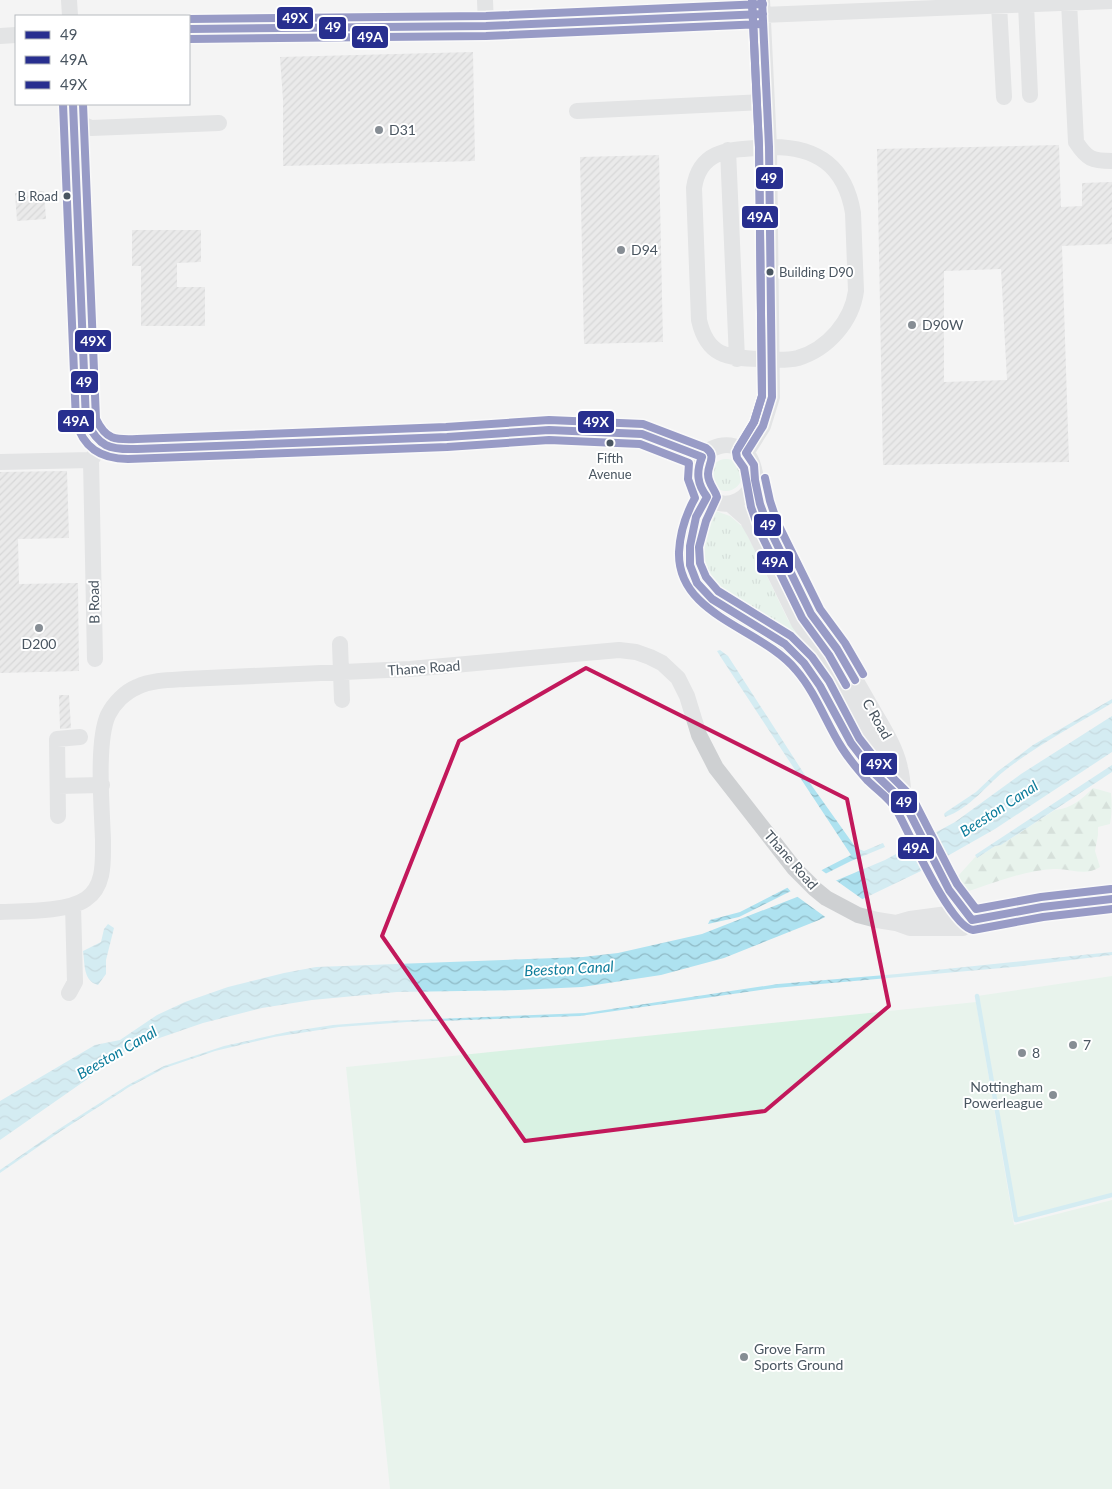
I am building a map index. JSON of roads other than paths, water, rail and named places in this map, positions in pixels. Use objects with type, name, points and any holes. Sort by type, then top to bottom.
[{"type":"street","points":[[69,0],[70,15]]},
{"type":"street","points":[[485,0],[486,26]]},
{"type":"street","points":[[190,29],[486,26],[763,7],[999,5],[1112,0]]},
{"type":"street","points":[[1069,2],[1076,142],[1082,151],[1095,161],[1112,160]]},
{"type":"street","points":[[1026,4],[1030,95]]},
{"type":"street","points":[[999,5],[1004,97]]},
{"type":"street","points":[[707,497],[701,491],[698,483],[698,465],[702,457],[709,450],[718,446],[728,445],[737,447],[746,453],[763,426],[772,397],[769,147],[763,7]]},
{"type":"street","points":[[0,36],[15,35]]},
{"type":"street","points":[[577,112],[766,102]]},
{"type":"street","points":[[73,112],[91,128],[219,123]]},
{"type":"street","points":[[73,112],[86,421],[92,434],[102,444],[113,449],[137,449],[447,437],[549,430],[642,434],[702,457]]},
{"type":"street","points":[[769,147],[789,147],[811,153],[831,166],[844,182],[853,213],[856,291],[850,313],[844,324],[827,343],[808,354],[797,358],[771,360],[737,359],[728,357],[712,347],[705,338],[699,320],[694,188],[698,170],[711,157],[728,150],[769,147]]},
{"type":"street","points":[[728,150],[737,359]]},
{"type":"street","points":[[0,462],[92,460],[102,444]]},
{"type":"street","name":"C Road","points":[[746,453],[754,465],[760,504],[768,526],[811,614],[837,649],[887,735],[900,768],[904,802]]},
{"type":"street","name":"B Road","points":[[92,460],[95,659]]},
{"type":"street","points":[[730,504],[738,502],[746,496],[752,489],[755,480]]},
{"type":"street","name":"C Road","points":[[904,802],[874,773],[851,743],[820,686],[799,657],[785,644],[712,599],[694,578],[689,560],[689,541],[701,506],[707,497],[722,504],[730,504],[751,526],[799,622],[829,663],[888,763],[904,802],[941,876],[949,890],[972,920]]},
{"type":"street","points":[[340,644],[342,700]]},
{"type":"street","name":"Thane Road","points":[[0,912],[44,910],[73,905],[90,896],[97,887],[101,875],[103,857],[102,753],[105,722],[108,714],[118,701],[139,686],[160,681],[186,679],[410,669],[618,650],[636,652],[650,657],[662,663],[678,678],[687,696],[699,735],[716,768],[794,868],[814,889],[849,911],[877,920],[896,923],[910,918],[955,913],[972,920],[1042,907],[1112,899]]},
{"type":"street","name":"C Road","points":[[799,657],[829,663]]},
{"type":"street","points":[[58,816],[57,739],[80,737]]},
{"type":"street","points":[[58,786],[102,785]]},
{"type":"street","points":[[68,993],[75,982],[73,905]]},
{"type":"water","points":[[720,650],[728,656],[812,786],[856,848],[864,851],[883,843],[885,847],[851,861],[739,917],[708,924],[710,920],[740,912],[851,855],[717,651]]},
{"type":"water","points":[[1112,699],[1112,703],[1033,750],[1001,774],[971,802],[945,817],[944,814],[946,812],[976,792],[997,772],[1033,745]]},
{"type":"water","name":"Beeston Canal","points":[[1112,716],[1112,752],[995,829],[921,871],[819,920],[724,958],[661,975],[582,987],[397,992],[312,1000],[262,1008],[203,1023],[119,1054],[86,1080],[0,1140],[0,1101],[95,1045],[120,1040],[157,1015],[185,1002],[228,987],[316,967],[583,957],[618,953],[702,934],[885,860],[955,822],[1021,774]]},
{"type":"water","points":[[1112,765],[1112,772],[1001,845],[995,846],[977,858],[975,855]]},
{"type":"water","points":[[108,924],[114,928],[106,960],[106,974],[98,985],[93,983],[87,976],[83,951],[101,942],[104,929]]},
{"type":"water","points":[[1112,952],[1112,955],[1013,967],[775,988],[580,1016],[407,1022],[339,1027],[274,1037],[215,1051],[165,1068],[129,1087],[0,1173],[0,1170],[59,1129],[128,1085],[164,1066],[224,1046],[287,1032],[333,1025],[386,1021],[585,1013],[778,984]]},
{"type":"waterway","points":[[977,996],[1016,1220],[1112,1195]]},
{"type":"place","name":"D31","points":[[379,130]]},
{"type":"place","name":"B Road","points":[[67,196]]},
{"type":"place","name":"D94","points":[[621,250]]},
{"type":"place","name":"Building D90","points":[[770,272]]},
{"type":"place","name":"D90W","points":[[912,325]]},
{"type":"place","name":"Fifth Avenue","points":[[610,443]]},
{"type":"place","name":"D200","points":[[39,628]]},
{"type":"place","name":"7","points":[[1073,1045]]},
{"type":"place","name":"8","points":[[1022,1053]]},
{"type":"place","name":"Nottingham Powerleague","points":[[1053,1095]]},
{"type":"place","name":"Grove Farm Sports Ground","points":[[744,1357]]}]
